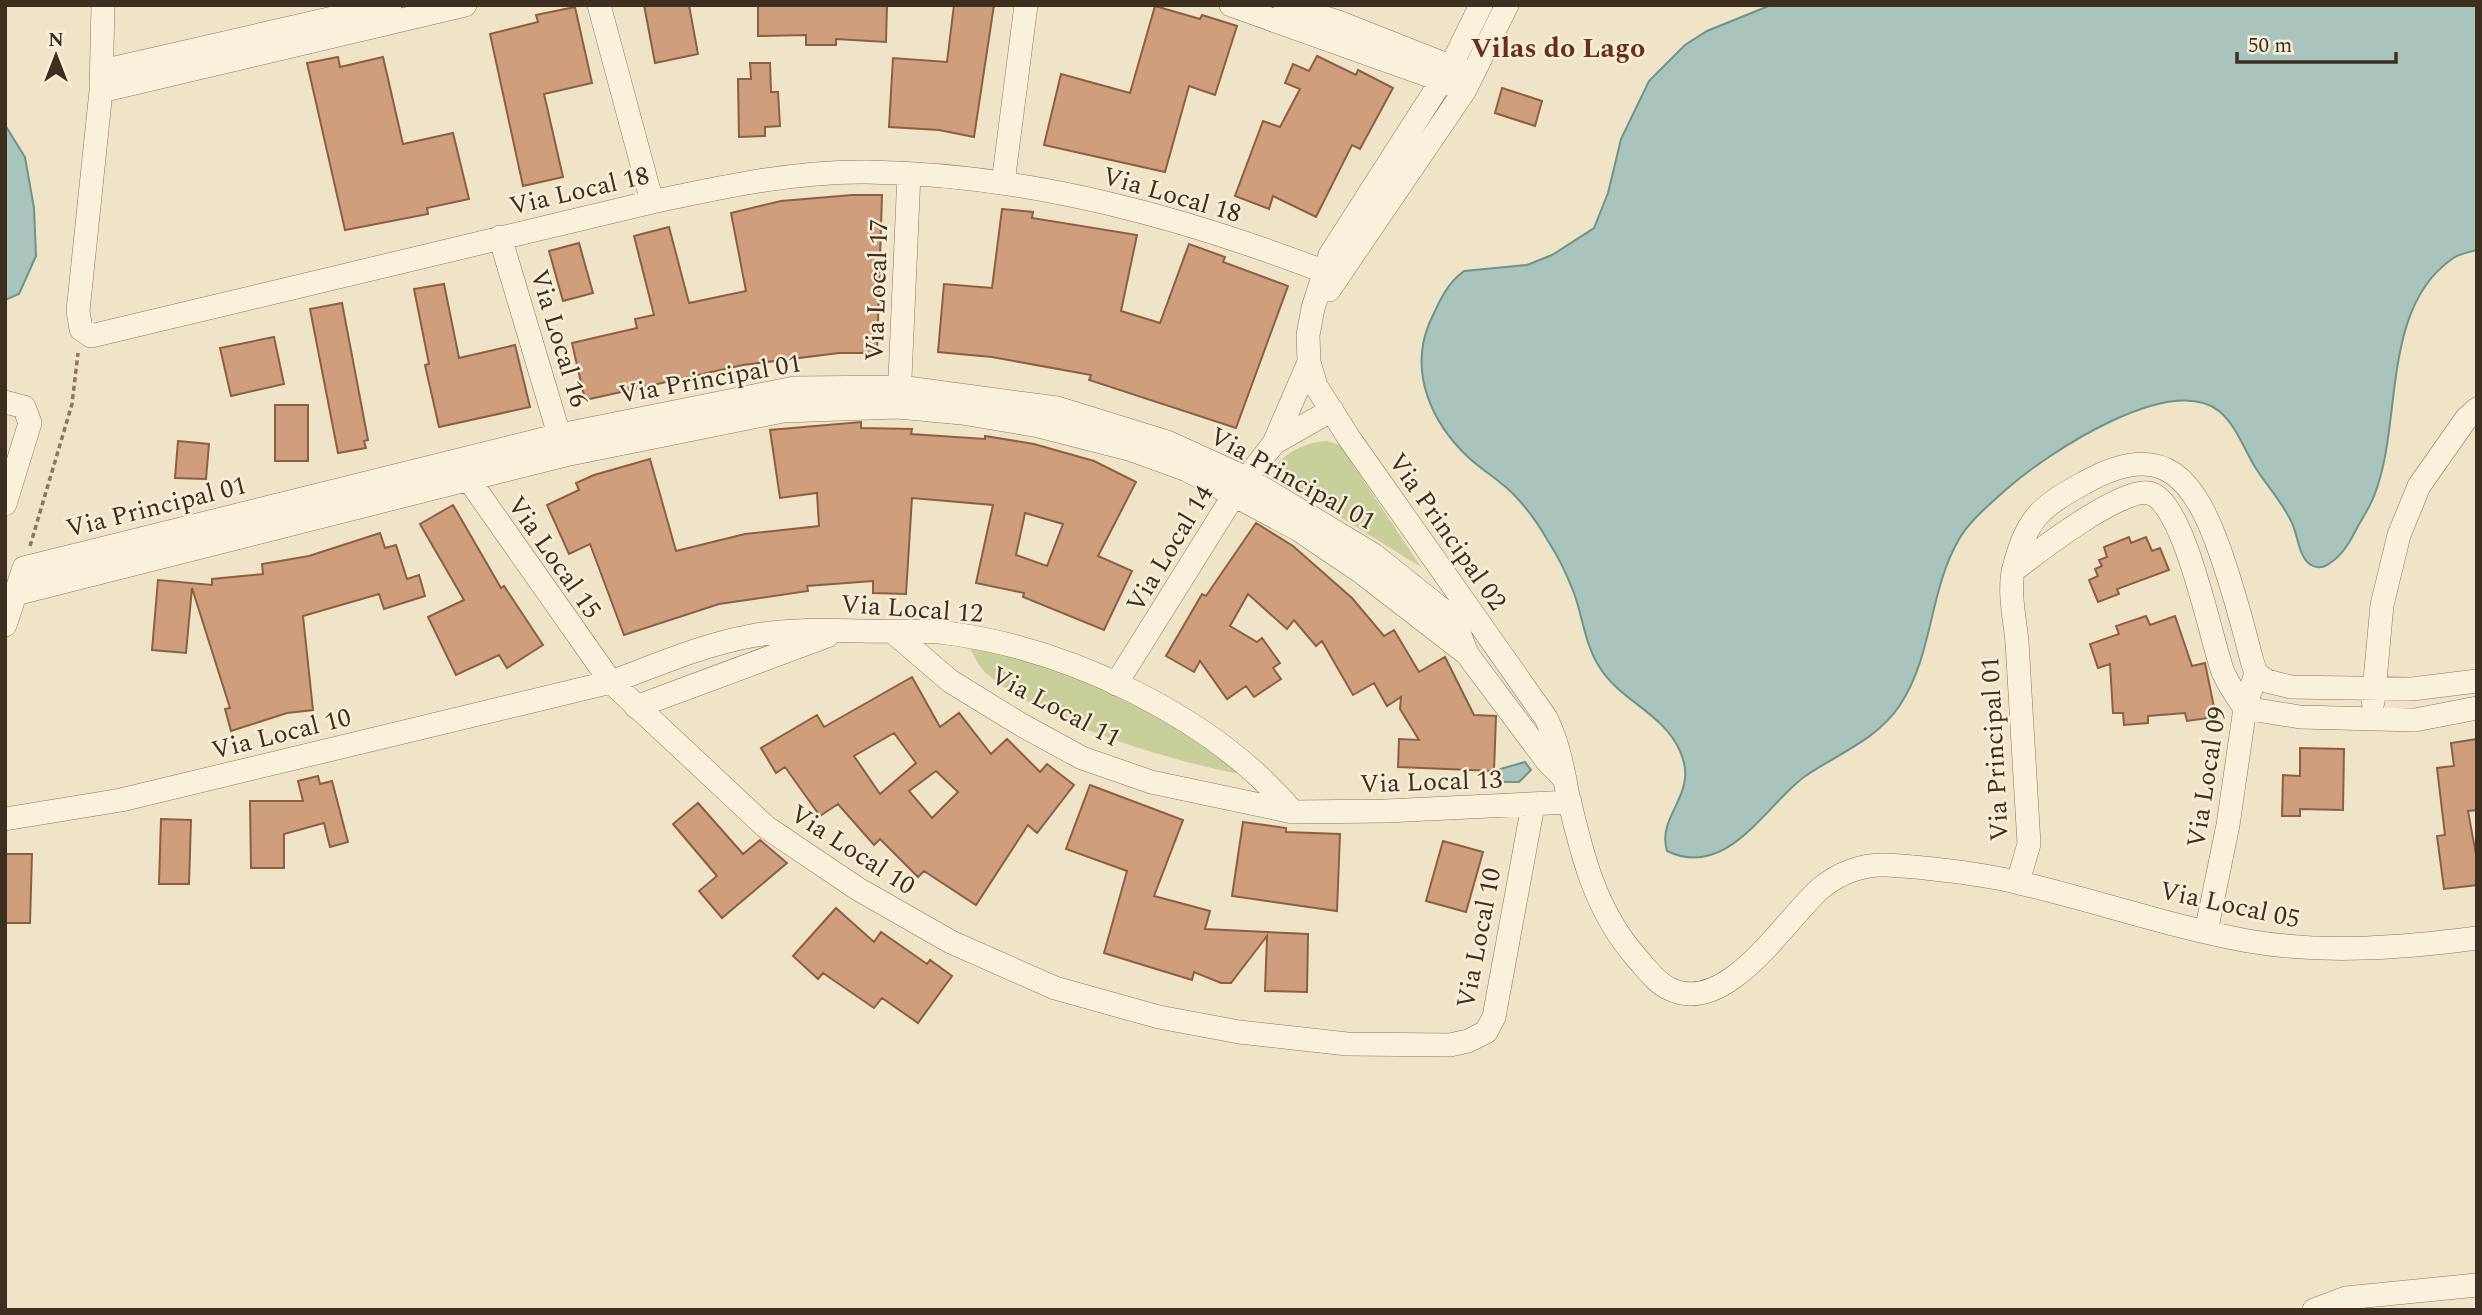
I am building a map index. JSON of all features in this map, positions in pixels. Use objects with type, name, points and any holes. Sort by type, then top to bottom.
[{"type":"street","points":[[81,329],[79,311],[101,81],[103,5]]},
{"type":"street","points":[[101,81],[390,5]]},
{"type":"street","points":[[101,81],[465,5]]},
{"type":"street","points":[[599,5],[652,202]]},
{"type":"street","points":[[1003,183],[1026,5]]},
{"type":"street","points":[[1231,5],[1457,78]]},
{"type":"street","points":[[1285,5],[1338,22],[1457,78]]},
{"type":"street","name":"Via Principal 02","points":[[1457,78],[1480,5]]},
{"type":"street","name":"Via Principal 02","points":[[1507,5],[1330,274],[1313,308],[1308,335],[1310,362],[1316,386],[1546,718],[1563,759],[1565,779]]},
{"type":"street","name":"Via Local 18","points":[[81,329],[91,336],[99,336],[500,237],[734,185],[802,176],[866,172],[1003,183],[1111,203],[1217,234],[1330,274]]},
{"type":"street","name":"Via Local 17","points":[[899,397],[909,174]]},
{"type":"street","name":"Via Local 16","points":[[500,237],[563,445]]},
{"type":"street","name":"Via Local 14","points":[[1116,684],[1240,486],[1274,443],[1310,362]]},
{"type":"street","name":"Via Principal 01","points":[[15,594],[563,445],[783,411],[899,397],[962,413],[1039,426],[1129,449],[1240,486],[1361,572],[1467,654],[1547,761],[1565,779],[1584,863],[1600,904],[1622,941],[1656,980],[1671,990],[1688,994],[1708,992],[1729,981],[1761,953],[1821,888],[1860,867],[1885,865],[2018,882],[2029,844],[2013,571],[2027,528],[2038,512],[2048,503],[2102,472],[2130,464],[2153,465],[2170,470],[2185,482],[2207,512],[2256,673]]},
{"type":"street","points":[[5,402],[24,407],[29,413],[28,432],[5,504]]},
{"type":"street","points":[[2372,720],[2382,605],[2399,535],[2419,486],[2466,419],[2477,409]]},
{"type":"street","name":"Via Local 14","points":[[1274,443],[1332,410]]},
{"type":"street","name":"Via Principal 01","points":[[24,568],[462,471]]},
{"type":"street","name":"Via Local 15","points":[[462,471],[611,682]]},
{"type":"street","points":[[2163,504],[2185,482]]},
{"type":"street","points":[[2013,571],[2095,513],[2140,493],[2156,496],[2163,504],[2195,567],[2222,669],[2231,691],[2245,708],[2300,717],[2372,720],[2415,720],[2477,708]]},
{"type":"street","points":[[5,625],[24,568]]},
{"type":"street","name":"Via Local 12","points":[[611,682],[711,644],[797,630],[944,632],[994,641],[1116,684],[1169,709],[1219,742],[1272,786],[1293,812]]},
{"type":"street","points":[[636,707],[840,631]]},
{"type":"street","name":"Via Local 11","points":[[893,632],[950,681],[1082,758],[1151,782],[1293,812]]},
{"type":"street","points":[[2256,673],[2267,681],[2291,687],[2412,689],[2477,681]]},
{"type":"street","name":"Via Local 09","points":[[2206,932],[2228,825],[2245,708],[2256,673]]},
{"type":"street","name":"Via Local 10","points":[[5,819],[121,800],[611,682],[766,827],[858,889],[951,942],[1055,988],[1159,1017],[1239,1032],[1333,1042],[1450,1045],[1468,1041],[1486,1032],[1494,1017],[1533,805]]},
{"type":"street","name":"Via Local 13","points":[[1293,812],[1570,802]]},
{"type":"street","name":"Via Local 05","points":[[2018,882],[2206,932],[2309,949],[2376,948],[2477,938]]},
{"type":"street","points":[[2315,1310],[2346,1298],[2477,1285]]},
{"type":"path","points":[[24,568],[72,404],[81,329]]},
{"type":"green space","points":[[1327,441],[1340,445],[1421,567],[1277,478],[1275,466],[1286,455],[1305,445]]},
{"type":"green space","points":[[968,646],[1043,666],[1112,692],[1177,726],[1239,774],[1142,749],[1071,723],[1009,691],[986,673]]},
{"type":"water","points":[[1771,5],[2477,5],[2477,250],[2452,259],[2429,281],[2414,307],[2403,337],[2383,467],[2374,496],[2349,542],[2335,560],[2321,567],[2307,562],[2280,502],[2255,467],[2235,430],[2219,411],[2197,402],[2170,402],[2141,409],[2110,422],[2079,438],[2027,473],[1988,506],[1962,534],[1941,581],[1925,645],[1911,686],[1891,717],[1856,746],[1804,777],[1743,836],[1726,848],[1708,856],[1689,857],[1667,851],[1665,838],[1685,780],[1685,766],[1680,751],[1663,727],[1619,690],[1600,668],[1588,641],[1574,593],[1534,518],[1506,487],[1468,457],[1444,429],[1435,413],[1423,379],[1423,342],[1447,288],[1464,271],[1527,265],[1552,255],[1594,228],[1608,193],[1621,139],[1649,81],[1685,45],[1707,31]]},
{"type":"water","points":[[5,125],[25,157],[34,208],[36,256],[19,294],[5,300]]},
{"type":"water","points":[[1525,762],[1531,770],[1519,782],[1498,782],[1496,776],[1500,769]]},
{"type":"building","points":[[644,5],[689,5],[698,54],[655,63]]},
{"type":"building","points":[[758,5],[887,5],[886,42],[836,39],[836,45],[806,45],[806,35],[758,36]]},
{"type":"building","points":[[954,5],[994,5],[974,137],[939,130],[889,127],[893,58],[947,62]]},
{"type":"building","points":[[1155,6],[1200,19],[1202,15],[1237,26],[1215,95],[1189,86],[1165,172],[1044,145],[1061,74],[1130,93]]},
{"type":"building","points":[[575,7],[592,83],[544,94],[563,177],[523,186],[490,34],[538,22],[536,15]]},
{"type":"building","points":[[1317,56],[1356,75],[1358,70],[1393,88],[1360,149],[1352,145],[1316,217],[1273,196],[1269,209],[1235,196],[1263,121],[1280,127],[1300,89],[1285,83],[1293,64],[1309,71]]},
{"type":"building","points":[[338,57],[340,67],[383,57],[403,144],[453,133],[469,199],[427,208],[428,214],[345,230],[307,63]]},
{"type":"building","points":[[750,63],[770,63],[771,92],[778,92],[780,126],[765,127],[765,136],[739,137],[738,79],[751,79]]},
{"type":"building","points":[[1502,88],[1542,101],[1535,126],[1495,113]]},
{"type":"building","points":[[882,195],[877,353],[839,353],[743,365],[585,400],[572,343],[637,328],[635,319],[654,315],[634,236],[669,227],[689,303],[746,291],[731,213],[781,201]]},
{"type":"building","points":[[1002,209],[1033,212],[1032,218],[1137,235],[1121,311],[1160,323],[1189,244],[1225,257],[1223,262],[1288,286],[1236,428],[1089,380],[1091,375],[992,357],[938,352],[944,284],[992,288]]},
{"type":"building","points":[[579,243],[593,293],[563,301],[549,251]]},
{"type":"building","points":[[444,284],[459,358],[515,345],[530,407],[439,427],[425,365],[429,364],[414,289]]},
{"type":"building","points":[[342,303],[368,440],[364,441],[366,448],[338,453],[310,309]]},
{"type":"building","points":[[274,337],[284,384],[231,396],[220,348]]},
{"type":"building","points":[[275,405],[308,405],[308,461],[275,461]]},
{"type":"building","points":[[861,422],[861,428],[912,429],[911,434],[985,439],[985,436],[1034,444],[1094,461],[1136,482],[1098,556],[1132,571],[1104,630],[1023,597],[1024,593],[976,583],[993,505],[912,498],[906,594],[873,593],[873,581],[807,586],[808,591],[719,604],[624,635],[590,544],[569,554],[547,505],[579,490],[576,483],[650,459],[676,551],[745,534],[819,526],[817,493],[780,498],[770,430]],"holes":[[[1025,513],[1063,524],[1047,566],[1016,555]]]},
{"type":"building","points":[[178,441],[209,444],[206,479],[175,478]]},
{"type":"building","points":[[453,505],[501,588],[504,586],[543,645],[507,668],[499,655],[456,675],[428,617],[464,600],[420,524]]},
{"type":"building","points":[[1256,523],[1293,546],[1352,598],[1384,636],[1394,630],[1419,672],[1445,657],[1474,715],[1496,716],[1494,771],[1398,767],[1399,739],[1419,740],[1400,709],[1401,697],[1387,706],[1374,683],[1353,695],[1322,641],[1316,646],[1294,620],[1287,629],[1248,594],[1230,626],[1257,642],[1262,638],[1280,663],[1273,668],[1281,679],[1254,697],[1246,686],[1227,699],[1200,661],[1194,672],[1166,656],[1202,594],[1206,596]]},
{"type":"building","points":[[380,533],[385,548],[396,545],[407,579],[419,575],[425,596],[384,609],[379,594],[303,616],[313,710],[287,713],[231,731],[225,709],[230,708],[192,588],[186,653],[152,650],[158,580],[212,585],[212,579],[263,574],[262,564],[309,556]]},
{"type":"building","points":[[2129,537],[2131,543],[2146,537],[2152,551],[2160,548],[2169,570],[2117,589],[2119,594],[2098,602],[2089,580],[2098,576],[2095,569],[2102,566],[2099,560],[2107,557],[2104,547]]},
{"type":"building","points":[[2146,616],[2150,625],[2175,616],[2192,666],[2205,663],[2216,717],[2187,721],[2185,713],[2148,716],[2148,723],[2124,725],[2123,713],[2113,713],[2110,664],[2098,668],[2090,644],[2119,634],[2116,626]]},
{"type":"building","points":[[912,677],[940,727],[959,713],[991,754],[1007,739],[1040,772],[1047,764],[1074,785],[1037,833],[1028,825],[976,905],[924,871],[918,877],[880,839],[874,845],[838,804],[820,816],[785,767],[776,773],[761,748],[817,715],[824,727]],"holes":[[[894,733],[916,763],[880,794],[854,756]],[[936,771],[958,792],[932,818],[909,791]]]},
{"type":"building","points":[[2477,739],[2477,810],[2468,811],[2477,860],[2477,885],[2444,889],[2437,836],[2445,835],[2437,768],[2454,766],[2451,743]]},
{"type":"building","points":[[2300,748],[2344,749],[2343,810],[2300,809],[2300,816],[2282,816],[2283,775],[2300,776]]},
{"type":"building","points":[[318,776],[320,784],[332,781],[348,842],[330,847],[324,823],[284,834],[284,868],[251,868],[250,801],[303,801],[298,781]]},
{"type":"building","points":[[1090,785],[1183,820],[1154,896],[1210,911],[1205,929],[1308,934],[1307,992],[1265,991],[1267,936],[1231,983],[1221,983],[1194,972],[1192,980],[1104,953],[1127,871],[1066,849]]},
{"type":"building","points":[[698,803],[743,854],[760,840],[787,863],[722,918],[699,891],[717,876],[673,824]]},
{"type":"building","points":[[161,819],[191,820],[189,884],[159,884]]},
{"type":"building","points":[[1243,822],[1286,828],[1286,832],[1340,834],[1337,911],[1232,896]]},
{"type":"building","points":[[1443,841],[1483,852],[1466,912],[1426,901]]},
{"type":"building","points":[[5,854],[32,854],[30,923],[5,923]]},
{"type":"building","points":[[836,908],[874,942],[881,932],[927,964],[930,960],[952,976],[918,1023],[882,998],[874,1008],[823,973],[818,979],[793,956]]},
{"type":"district","name":"Vilas do Lago","points":[[1558,47]]}]
